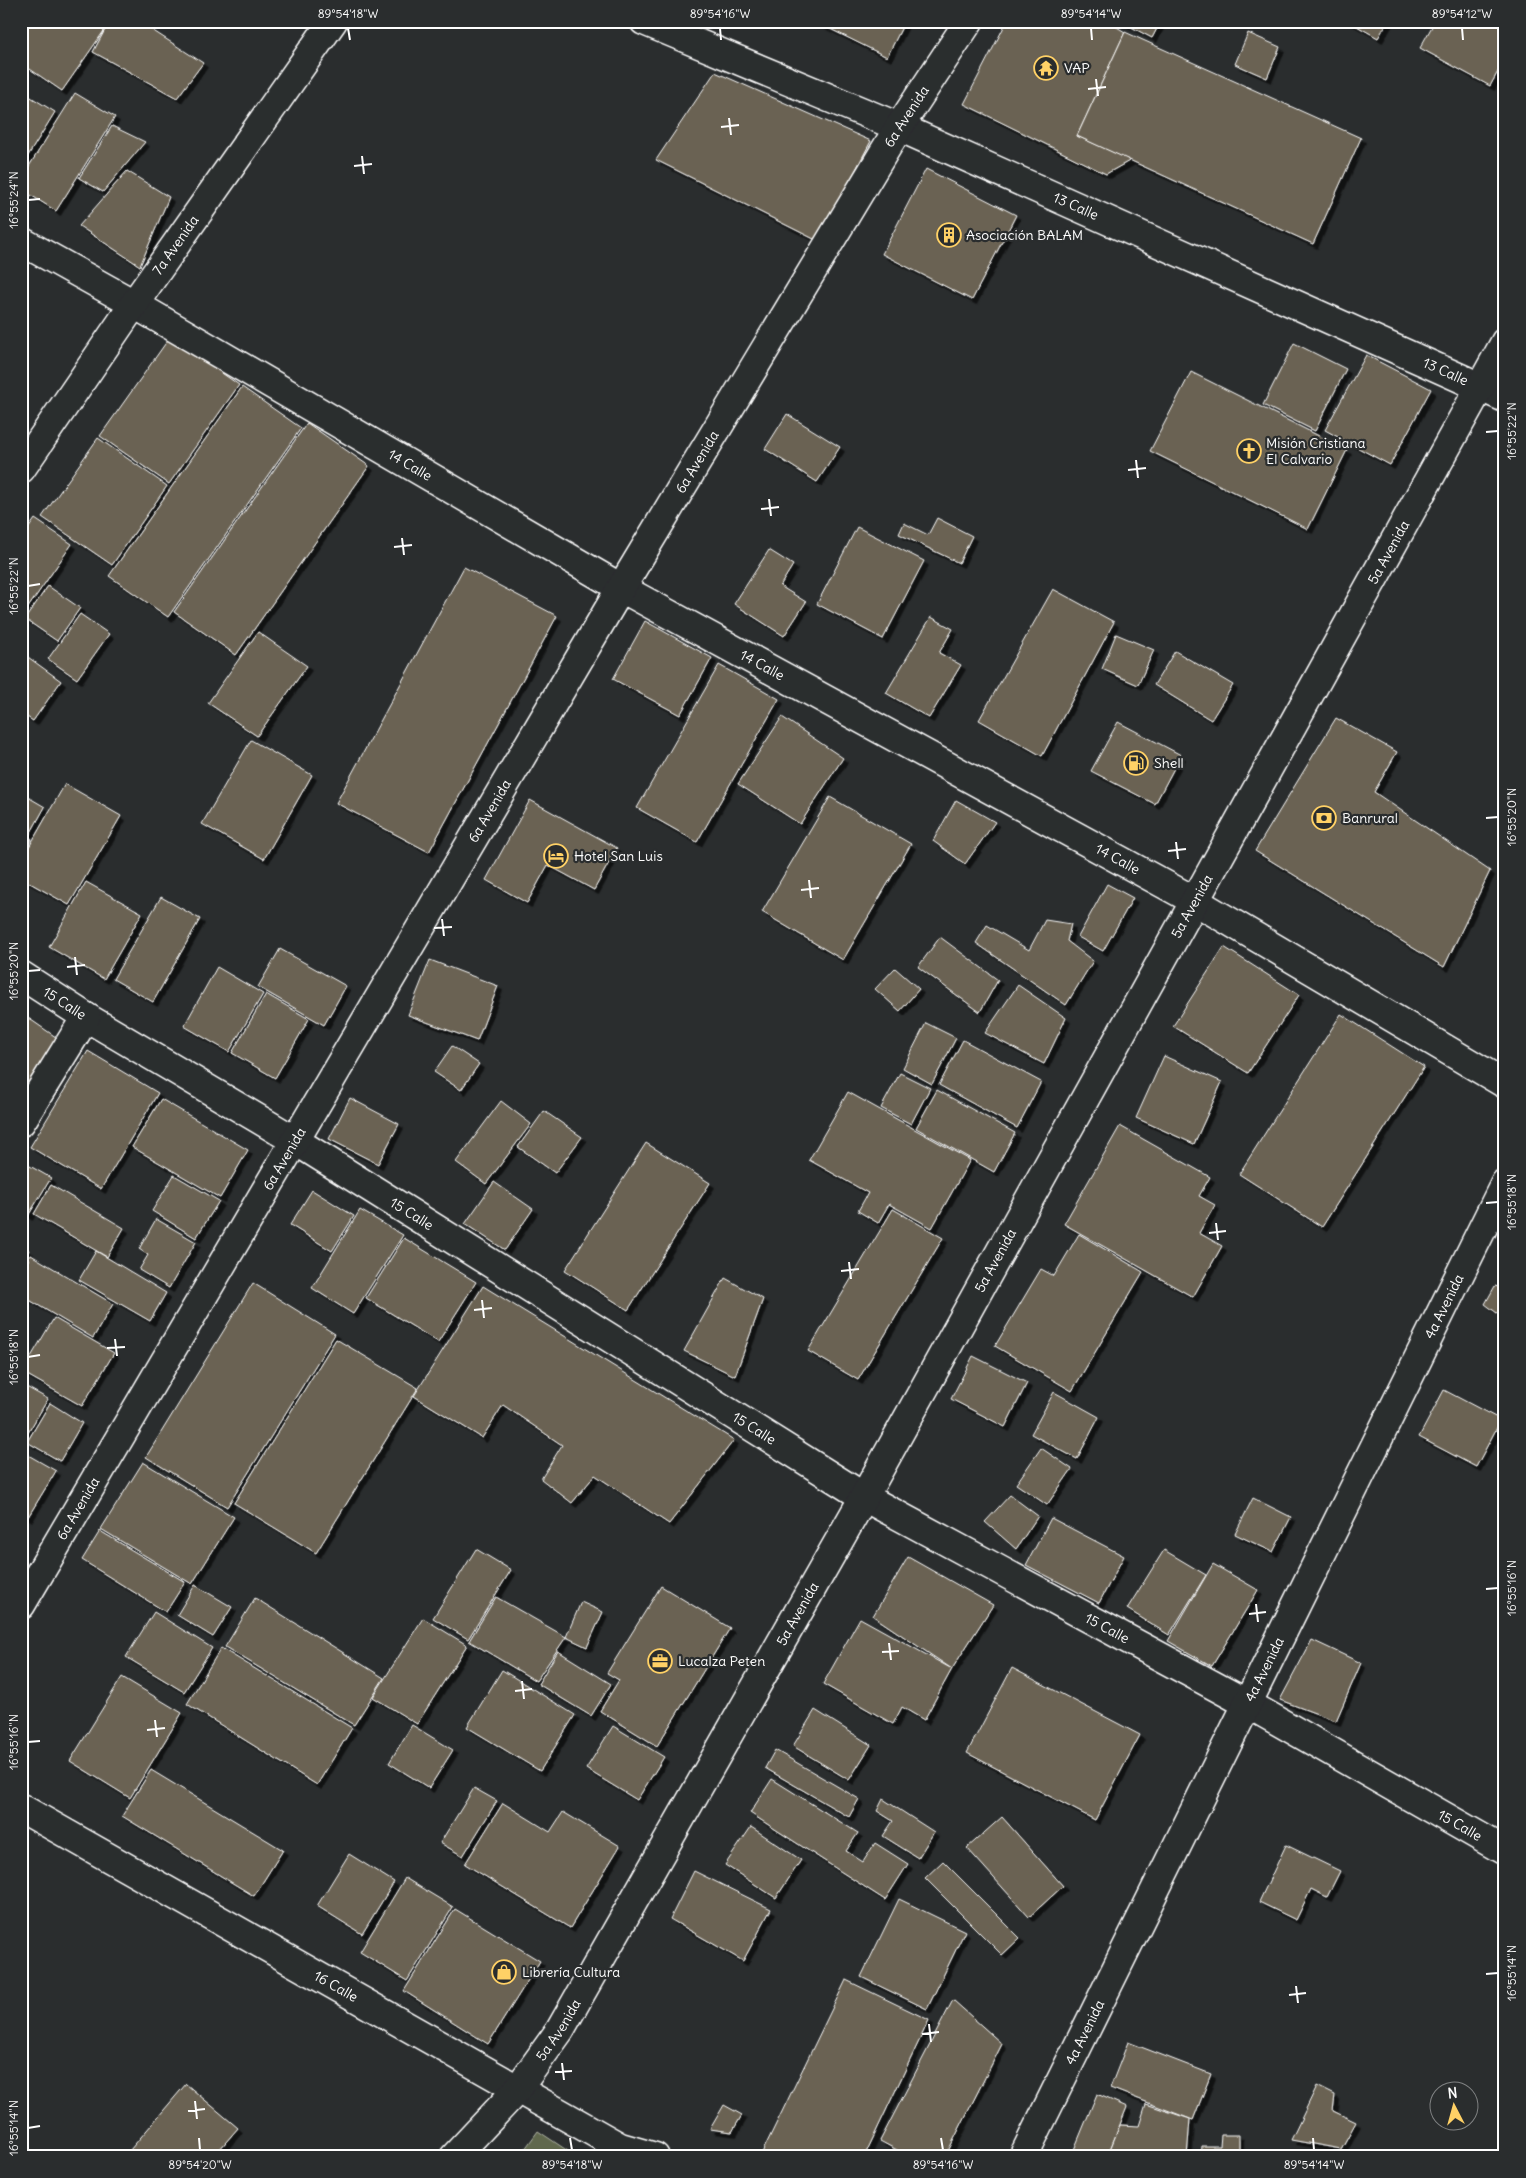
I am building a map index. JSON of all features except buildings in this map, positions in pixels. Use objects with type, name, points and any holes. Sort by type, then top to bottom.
[{"type":"street","name":"7a Avenida","points":[[21,470],[134,304],[333,21]]},
{"type":"street","name":"13 Calle","points":[[644,21],[899,128],[1505,398]]},
{"type":"street","name":"6a Avenida","points":[[21,1605],[621,588],[899,128],[969,21]]},
{"type":"street","name":"14 Calle","points":[[21,241],[134,304],[621,588],[1195,901],[1505,1084]]},
{"type":"street","name":"5a Avenida","points":[[454,2157],[517,2090],[560,2030],[864,1497],[1505,342]]},
{"type":"street","name":"15 Calle","points":[[21,976],[294,1140],[864,1497],[1248,1704],[1505,1851]]},
{"type":"street","points":[[21,1122],[86,1016]]},
{"type":"street","name":"4a Avenida","points":[[1023,2157],[1505,1183]]},
{"type":"street","name":"16 Calle","points":[[21,1808],[620,2147],[655,2157]]},
{"type":"green space","points":[[538,2131],[577,2157],[519,2157]]},
{"type":"place","name":"VAP","points":[[1046,68]]},
{"type":"place","name":"Asociación BALAM","points":[[949,235]]},
{"type":"place","name":"Misión Cristiana El Calvario","points":[[1249,451]]},
{"type":"place","name":"Shell","points":[[1136,763]]},
{"type":"place","name":"Banrural","points":[[1324,818]]},
{"type":"place","name":"Hotel San Luis","points":[[556,856]]},
{"type":"place","name":"Lucalza Peten","points":[[660,1661]]},
{"type":"place","name":"Librería Cultura","points":[[504,1972]]}]
